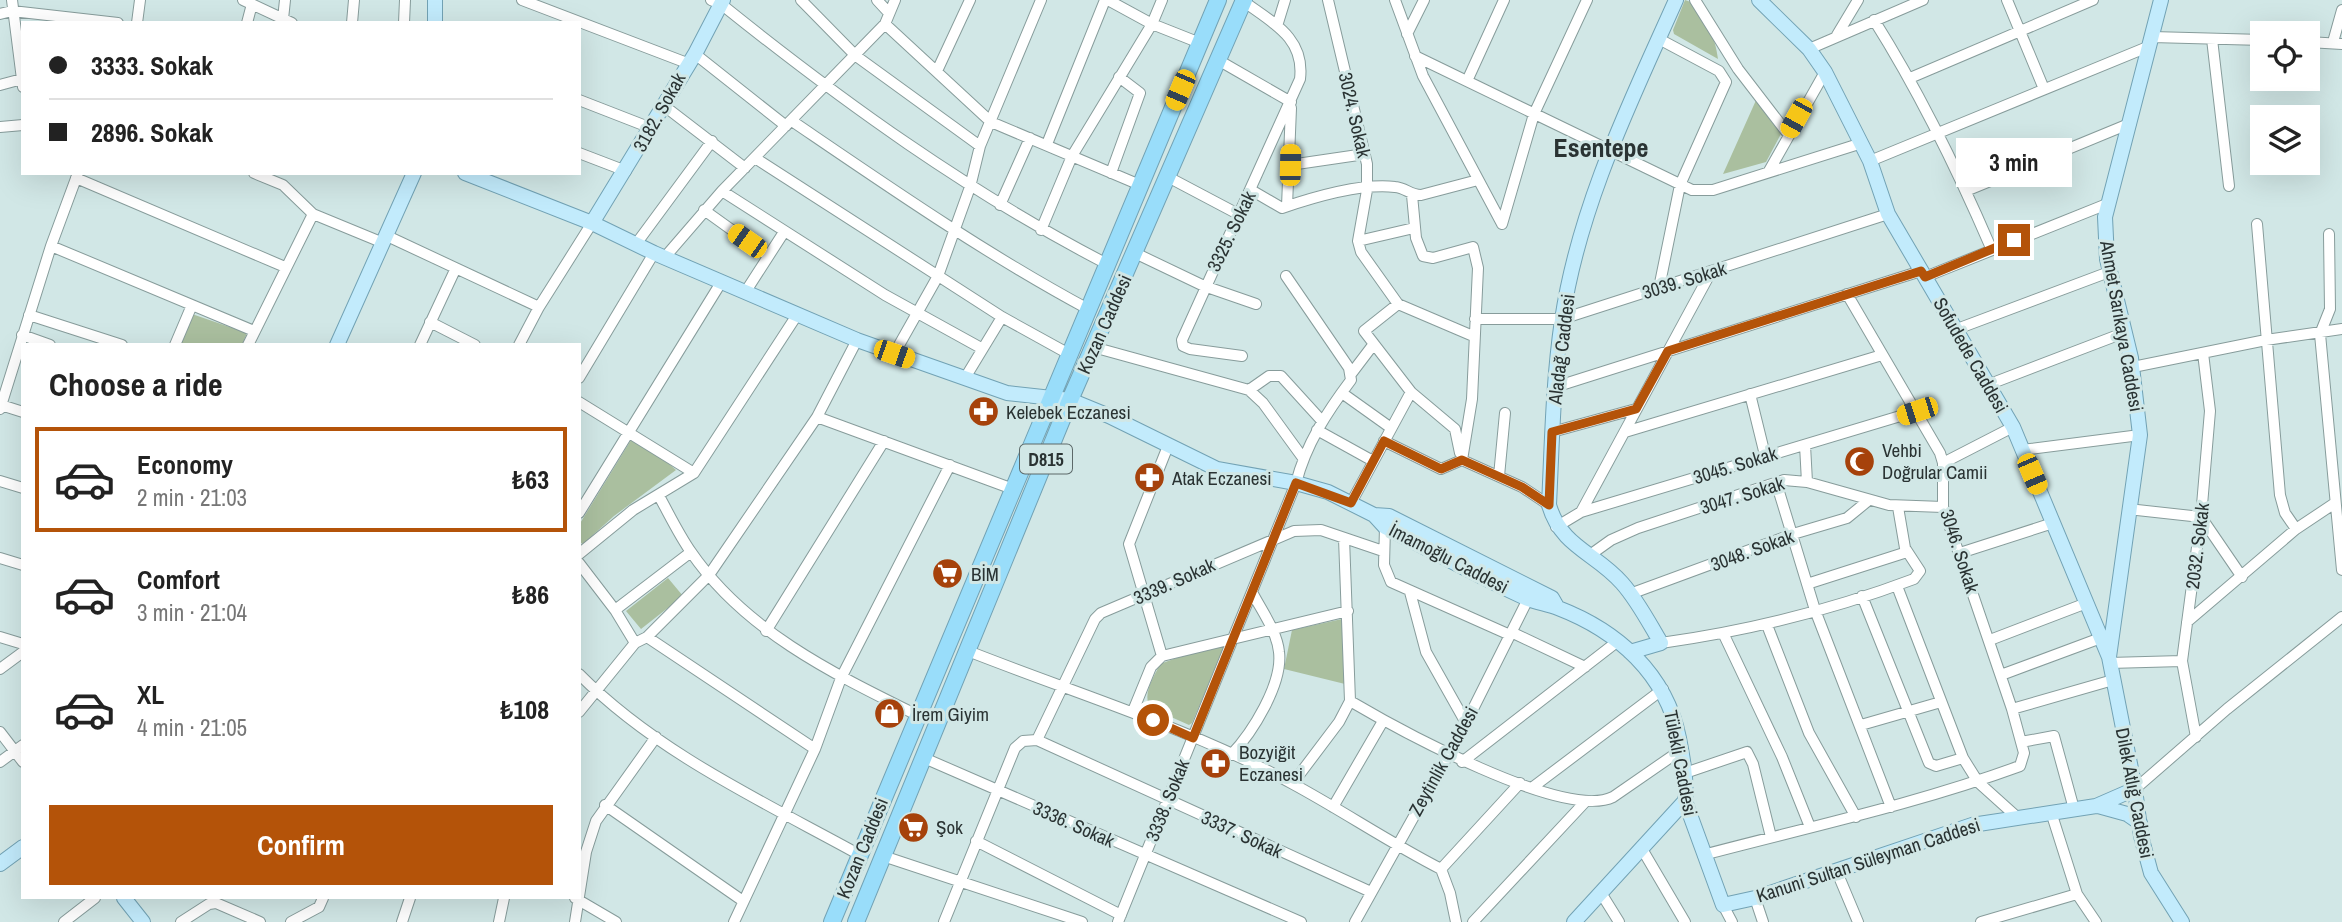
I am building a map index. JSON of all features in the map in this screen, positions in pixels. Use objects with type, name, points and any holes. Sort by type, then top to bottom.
[{"type":"highway","name":"Kozan Caddesi","points":[[832,922],[1218,0]]},
{"type":"highway","name":"Kozan Caddesi","points":[[856,922],[1070,400],[1243,1]]},
{"type":"main road","points":[[435,0],[435,21]]},
{"type":"main road","name":"Aladağ Caddesi","points":[[1556,527],[1549,505],[1555,387],[1562,319],[1579,247],[1608,152],[1676,0]]},
{"type":"main road","name":"Sofudede Caddesi","points":[[1759,0],[1775,6],[1825,72],[1870,161],[1888,214],[2013,427],[2098,639],[2109,660]]},
{"type":"main road","name":"Ahmet Sarıkaya Caddesi","points":[[2109,660],[2140,435],[2133,367],[2109,272],[2105,231],[2107,204],[2131,123],[2161,0]]},
{"type":"main road","name":"3182. Sokak","points":[[592,223],[626,171],[691,59],[718,1]]},
{"type":"main road","points":[[338,343],[413,175]]},
{"type":"main road","name":"İmamoğlu Caddesi","points":[[470,175],[592,223],[797,315],[894,354],[1007,393],[1070,400],[1217,470],[1296,483],[1351,503],[1374,515],[1385,527],[1528,598],[1558,607],[1618,640],[1630,652]]},
{"type":"main road","points":[[1374,515],[1389,516],[1552,598],[1558,607]]},
{"type":"main road","points":[[1556,527],[1630,594],[1661,643],[1630,652]]},
{"type":"main road","name":"Tülekli Caddesi","points":[[1630,652],[1648,668],[1663,689],[1673,711],[1685,773],[1685,801],[1723,905]]},
{"type":"main road","name":"Dilek Atlığ Caddesi","points":[[2109,660],[2151,873],[2182,922]]},
{"type":"main road","points":[[2096,806],[2136,789]]},
{"type":"main road","points":[[1574,922],[1685,801]]},
{"type":"main road","points":[[2096,806],[2127,814],[2140,823]]},
{"type":"main road","name":"Kanuni Sultan Süleyman Caddesi","points":[[1723,905],[1755,898],[1837,872],[1972,825],[2096,806]]},
{"type":"main road","points":[[0,864],[21,848]]},
{"type":"main road","points":[[125,899],[143,922]]},
{"type":"street","points":[[137,21],[140,0]]},
{"type":"street","points":[[285,0],[287,21]]},
{"type":"street","points":[[352,21],[354,0]]},
{"type":"street","points":[[404,21],[405,0]]},
{"type":"street","points":[[522,0],[691,59],[954,231],[1016,270],[1088,309]]},
{"type":"street","points":[[801,0],[856,56],[980,146]]},
{"type":"street","points":[[877,0],[887,19],[991,122],[1140,185]]},
{"type":"street","points":[[581,375],[659,255],[856,56],[887,19],[895,0]]},
{"type":"street","points":[[937,71],[970,0]]},
{"type":"street","points":[[894,354],[938,276],[970,187],[980,146],[1041,0]]},
{"type":"street","points":[[1047,144],[1107,0],[1200,43]]},
{"type":"street","points":[[1041,230],[1072,156],[1152,23],[1162,0]]},
{"type":"street","points":[[1277,26],[1284,0]]},
{"type":"street","name":"3024. Sokak","points":[[1328,0],[1365,154],[1367,190],[1359,241]]},
{"type":"street","points":[[1395,0],[1415,57],[1502,224],[1534,114],[1587,0]]},
{"type":"street","points":[[1407,34],[1424,0]]},
{"type":"street","points":[[1467,81],[1504,0]]},
{"type":"street","points":[[1695,0],[1738,69],[1788,134]]},
{"type":"street","points":[[1837,35],[1858,0]]},
{"type":"street","points":[[1809,50],[1837,35],[1923,0]]},
{"type":"street","points":[[2007,0],[2044,89]]},
{"type":"street","points":[[1910,78],[2093,0]]},
{"type":"street","points":[[718,1],[824,87],[970,187],[1041,230],[1107,264]]},
{"type":"street","name":"3325. Sokak","points":[[1242,356],[1190,349],[1183,346],[1183,334],[1300,79],[1301,58],[1292,39],[1243,1]]},
{"type":"street","points":[[247,21],[248,2],[287,21]]},
{"type":"street","points":[[0,14],[12,6],[106,21]]},
{"type":"street","points":[[12,6],[21,75]]},
{"type":"street","points":[[2337,43],[2342,10]]},
{"type":"street","points":[[1874,20],[1910,78],[1939,133],[1991,248]]},
{"type":"street","points":[[1658,288],[1680,185],[1726,82],[1719,71],[1659,39]]},
{"type":"street","points":[[2212,39],[2229,186]]},
{"type":"street","points":[[1870,161],[2044,89],[2151,41],[2250,40]]},
{"type":"street","points":[[1415,57],[1608,152],[1680,185],[1704,191],[1862,143]]},
{"type":"street","points":[[1218,60],[1291,102],[1287,206]]},
{"type":"street","points":[[1769,171],[1825,72]]},
{"type":"street","points":[[1111,173],[1140,93],[1119,78]]},
{"type":"street","points":[[0,85],[21,83]]},
{"type":"street","points":[[581,101],[651,128]]},
{"type":"street","points":[[663,105],[746,168]]},
{"type":"street","points":[[1966,191],[2131,123]]},
{"type":"street","points":[[0,127],[21,125]]},
{"type":"street","points":[[1000,205],[1030,138]]},
{"type":"street","points":[[636,244],[712,141]]},
{"type":"street","points":[[581,154],[626,171]]},
{"type":"street","points":[[1290,165],[1365,154]]},
{"type":"street","points":[[755,158],[1002,317],[1069,354]]},
{"type":"street","points":[[21,412],[1,407],[51,246],[77,175],[285,267]]},
{"type":"street","points":[[259,175],[282,185],[313,214],[383,238],[539,307]]},
{"type":"street","points":[[282,185],[287,175]]},
{"type":"street","points":[[1168,177],[1238,214]]},
{"type":"street","points":[[1251,190],[1277,208],[1341,191],[1393,186],[1412,195],[1478,180]]},
{"type":"street","points":[[722,191],[784,232],[981,348]]},
{"type":"street","points":[[1412,195],[1414,228],[1421,252],[1427,258],[1473,247],[1479,279],[1473,336],[1472,399],[1462,460]]},
{"type":"street","points":[[1555,387],[1847,294],[1923,274],[2107,204]]},
{"type":"street","points":[[704,211],[768,256]]},
{"type":"street","points":[[249,343],[313,214]]},
{"type":"street","name":"3039. Sokak","points":[[1475,319],[1562,319],[1888,214]]},
{"type":"street","points":[[520,343],[539,307],[592,223]]},
{"type":"street","points":[[2257,224],[2280,495],[2285,513],[2295,529]]},
{"type":"street","points":[[1414,228],[1359,241],[1361,252],[1398,304],[1473,336]]},
{"type":"street","points":[[746,290],[784,232]]},
{"type":"street","points":[[2329,234],[2330,309],[2320,334],[2342,570]]},
{"type":"street","points":[[51,246],[254,331]]},
{"type":"street","points":[[1135,253],[1204,286],[1256,304]]},
{"type":"street","points":[[421,343],[455,270]]},
{"type":"street","points":[[1581,512],[1711,272]]},
{"type":"street","points":[[1957,329],[2109,272]]},
{"type":"street","points":[[1286,276],[1351,374]]},
{"type":"street","points":[[581,510],[627,431],[722,281]]},
{"type":"street","name":"3046. Sokak","points":[[1847,294],[1917,411],[1943,463],[1943,507],[1990,640],[2021,742]]},
{"type":"street","points":[[175,343],[192,304]]},
{"type":"street","points":[[1398,304],[1364,331],[1411,391],[1455,429],[1462,460]]},
{"type":"street","points":[[29,315],[116,343]]},
{"type":"street","points":[[581,552],[633,510],[694,472],[797,315]]},
{"type":"street","points":[[965,378],[1002,317]]},
{"type":"street","points":[[430,323],[471,343]]},
{"type":"street","points":[[2133,367],[2266,340],[2342,329]]},
{"type":"street","points":[[1990,384],[2126,332]]},
{"type":"street","points":[[22,335],[44,343]]},
{"type":"street","points":[[581,709],[635,643],[647,637],[709,575],[817,417],[857,340]]},
{"type":"street","name":"3338. Sokak","points":[[1119,918],[1275,537],[1303,458],[1319,426],[1351,380],[1351,374],[1373,345]]},
{"type":"street","points":[[1093,347],[1249,390],[1263,403],[1303,458]]},
{"type":"street","name":"2032. Sokak","points":[[2196,737],[2182,661],[2202,517],[2210,411],[2203,354]]},
{"type":"street","points":[[1625,432],[1882,355]]},
{"type":"street","points":[[1249,390],[1269,376],[1281,376],[1319,426],[1373,461]]},
{"type":"street","points":[[1351,503],[1411,391]]},
{"type":"street","points":[[1342,393],[1391,428]]},
{"type":"street","points":[[1750,394],[1765,455]]},
{"type":"street","points":[[581,403],[694,472]]},
{"type":"street","points":[[1552,432],[1636,409]]},
{"type":"street","name":"3045. Sokak","points":[[1556,527],[1581,512],[1917,411]]},
{"type":"street","points":[[1499,476],[1505,413]]},
{"type":"street","points":[[817,417],[1013,489]]},
{"type":"street","points":[[1943,463],[2013,427]]},
{"type":"street","points":[[2022,450],[2140,435]]},
{"type":"street","points":[[766,631],[884,441]]},
{"type":"street","points":[[1384,441],[1441,469],[1462,460],[1499,476],[1549,505]]},
{"type":"street","points":[[1805,445],[1807,482]]},
{"type":"street","points":[[1162,656],[1129,544],[1168,446]]},
{"type":"street","points":[[734,922],[815,749],[841,678],[950,465]]},
{"type":"street","name":"3047. Sokak","points":[[1590,555],[1611,540],[1638,528],[1792,479],[1898,507],[1943,507]]},
{"type":"street","points":[[0,481],[21,487]]},
{"type":"street","points":[[1776,482],[1815,610],[1891,807]]},
{"type":"street","points":[[659,496],[691,552],[709,575],[766,631],[841,678],[917,715]]},
{"type":"street","name":"3048. Sokak","points":[[1630,594],[1793,534],[1847,518],[1870,500]]},
{"type":"street","points":[[2187,622],[2295,529],[2334,503]]},
{"type":"street","points":[[1661,643],[1724,635],[1767,625],[1897,586],[1920,574],[1907,552],[1898,507]]},
{"type":"street","points":[[2128,509],[2202,517],[2242,577]]},
{"type":"street","points":[[1960,553],[2053,523]]},
{"type":"street","points":[[1385,527],[1383,551],[1388,577],[1410,592],[1585,667]]},
{"type":"street","name":"3339. Sokak","points":[[1037,740],[1095,619],[1144,593],[1275,537],[1312,529],[1383,551]]},
{"type":"street","points":[[1293,783],[1339,722],[1350,701],[1344,538]]},
{"type":"street","points":[[615,610],[691,552]]},
{"type":"street","points":[[1807,584],[1907,552]]},
{"type":"street","points":[[0,558],[21,564]]},
{"type":"street","points":[[581,567],[615,610],[635,643]]},
{"type":"street","points":[[1897,586],[1963,758],[1978,782],[2018,818]]},
{"type":"street","points":[[1231,755],[1258,720],[1277,670],[1279,653],[1271,629],[1252,592]]},
{"type":"street","points":[[1410,592],[1426,652],[1466,723]]},
{"type":"street","points":[[1862,596],[1928,763],[1936,766],[1963,758]]},
{"type":"street","name":"Zeytinlik Caddesi","points":[[1355,922],[1466,723],[1528,598]]},
{"type":"street","points":[[1990,640],[2084,604]]},
{"type":"street","points":[[1133,711],[1151,667],[1162,656],[1348,611]]},
{"type":"street","points":[[2136,789],[2342,617]]},
{"type":"street","points":[[1767,625],[1809,733],[1856,817]]},
{"type":"street","points":[[1724,635],[1782,757],[1810,827]]},
{"type":"street","points":[[0,637],[21,643]]},
{"type":"street","points":[[647,637],[815,749]]},
{"type":"street","points":[[2001,675],[2098,639]]},
{"type":"street","points":[[1462,762],[1618,640]]},
{"type":"street","points":[[968,651],[1062,688],[1133,711],[1293,783],[1396,847],[1441,869],[1450,893],[1456,922]]},
{"type":"street","points":[[0,669],[21,653]]},
{"type":"street","points":[[2109,660],[2182,661]]},
{"type":"street","points":[[581,676],[595,691],[656,737],[783,815],[860,855]]},
{"type":"street","points":[[2012,709],[2113,680]]},
{"type":"street","points":[[1533,788],[1663,689]]},
{"type":"street","points":[[1350,701],[1462,762],[1533,788],[1586,801],[1605,801],[1613,797],[1681,750]]},
{"type":"street","points":[[1861,725],[1941,702]]},
{"type":"street","points":[[1334,807],[1383,721]]},
{"type":"street","points":[[0,732],[19,748],[0,762]]},
{"type":"street","points":[[1703,855],[1856,817],[1978,782],[2020,766],[2024,753],[2021,742],[2054,736],[2074,809]]},
{"type":"street","points":[[581,878],[596,821],[656,737]]},
{"type":"street","points":[[944,922],[995,790],[1015,748],[1028,739],[1037,740]]},
{"type":"street","name":"3337. Sokak","points":[[1037,740],[1371,892]]},
{"type":"street","points":[[1685,773],[1747,752],[1753,764],[1771,837]]},
{"type":"street","name":"3336. Sokak","points":[[924,758],[1301,922]]},
{"type":"street","points":[[1441,869],[1520,783]]},
{"type":"street","points":[[1473,922],[1586,801]]},
{"type":"street","points":[[605,805],[743,901]]},
{"type":"street","points":[[2051,812],[2077,894],[2095,922]]},
{"type":"street","points":[[976,841],[1119,918]]},
{"type":"street","points":[[1642,849],[1685,922]]},
{"type":"street","points":[[883,856],[1082,922]]},
{"type":"street","points":[[1837,872],[1857,922]]},
{"type":"street","points":[[1601,893],[1619,922]]},
{"type":"street","points":[[1981,922],[2077,894]]},
{"type":"street","points":[[1755,898],[1763,922]]},
{"type":"street","points":[[64,922],[94,899]]},
{"type":"street","points":[[291,922],[318,907],[322,899]]},
{"type":"street","points":[[402,922],[405,899]]},
{"type":"street","points":[[499,922],[504,899]]},
{"type":"street","points":[[575,922],[577,899],[616,922]]},
{"type":"street","points":[[181,922],[209,904],[216,903],[260,922]]},
{"type":"street","name":"Tülekli Caddesi","points":[[1723,905],[1732,922]]},
{"type":"green space","points":[[1685,0],[1692,3],[1704,16],[1715,43],[1718,59],[1674,34],[1673,30]]},
{"type":"green space","points":[[1757,98],[1783,130],[1766,162],[1723,174]]},
{"type":"green space","points":[[192,314],[247,333],[243,343],[182,343]]},
{"type":"green space","points":[[631,440],[651,448],[676,470],[614,516],[583,544],[581,522]]},
{"type":"green space","points":[[668,578],[683,596],[641,629],[626,611]]},
{"type":"green space","points":[[1342,619],[1345,684],[1284,669],[1292,630]]},
{"type":"green space","points":[[1228,639],[1192,723],[1189,725],[1151,708],[1148,692],[1160,664]]},
{"type":"place","name":"Kelebek Eczanesi","points":[[983,412]]},
{"type":"place","name":"Vehbi Doğrular Camii","points":[[1859,461]]},
{"type":"place","name":"Atak Eczanesi","points":[[1149,478]]},
{"type":"place","name":"BİM","points":[[948,574]]},
{"type":"place","name":"İrem Giyim","points":[[889,714]]},
{"type":"place","name":"Bozyiğit Eczanesi","points":[[1216,763]]},
{"type":"place","name":"Şok","points":[[913,827]]},
{"type":"district","name":"Esentepe","points":[[1601,147]]},
{"type":"route","points":[[1153,720],[1193,738],[1296,483],[1328,492],[1351,503],[1384,441],[1441,469],[1462,460],[1522,487],[1549,505],[1552,432],[1636,409],[1668,351],[1921,271],[1925,277],[2014,240]]}]
